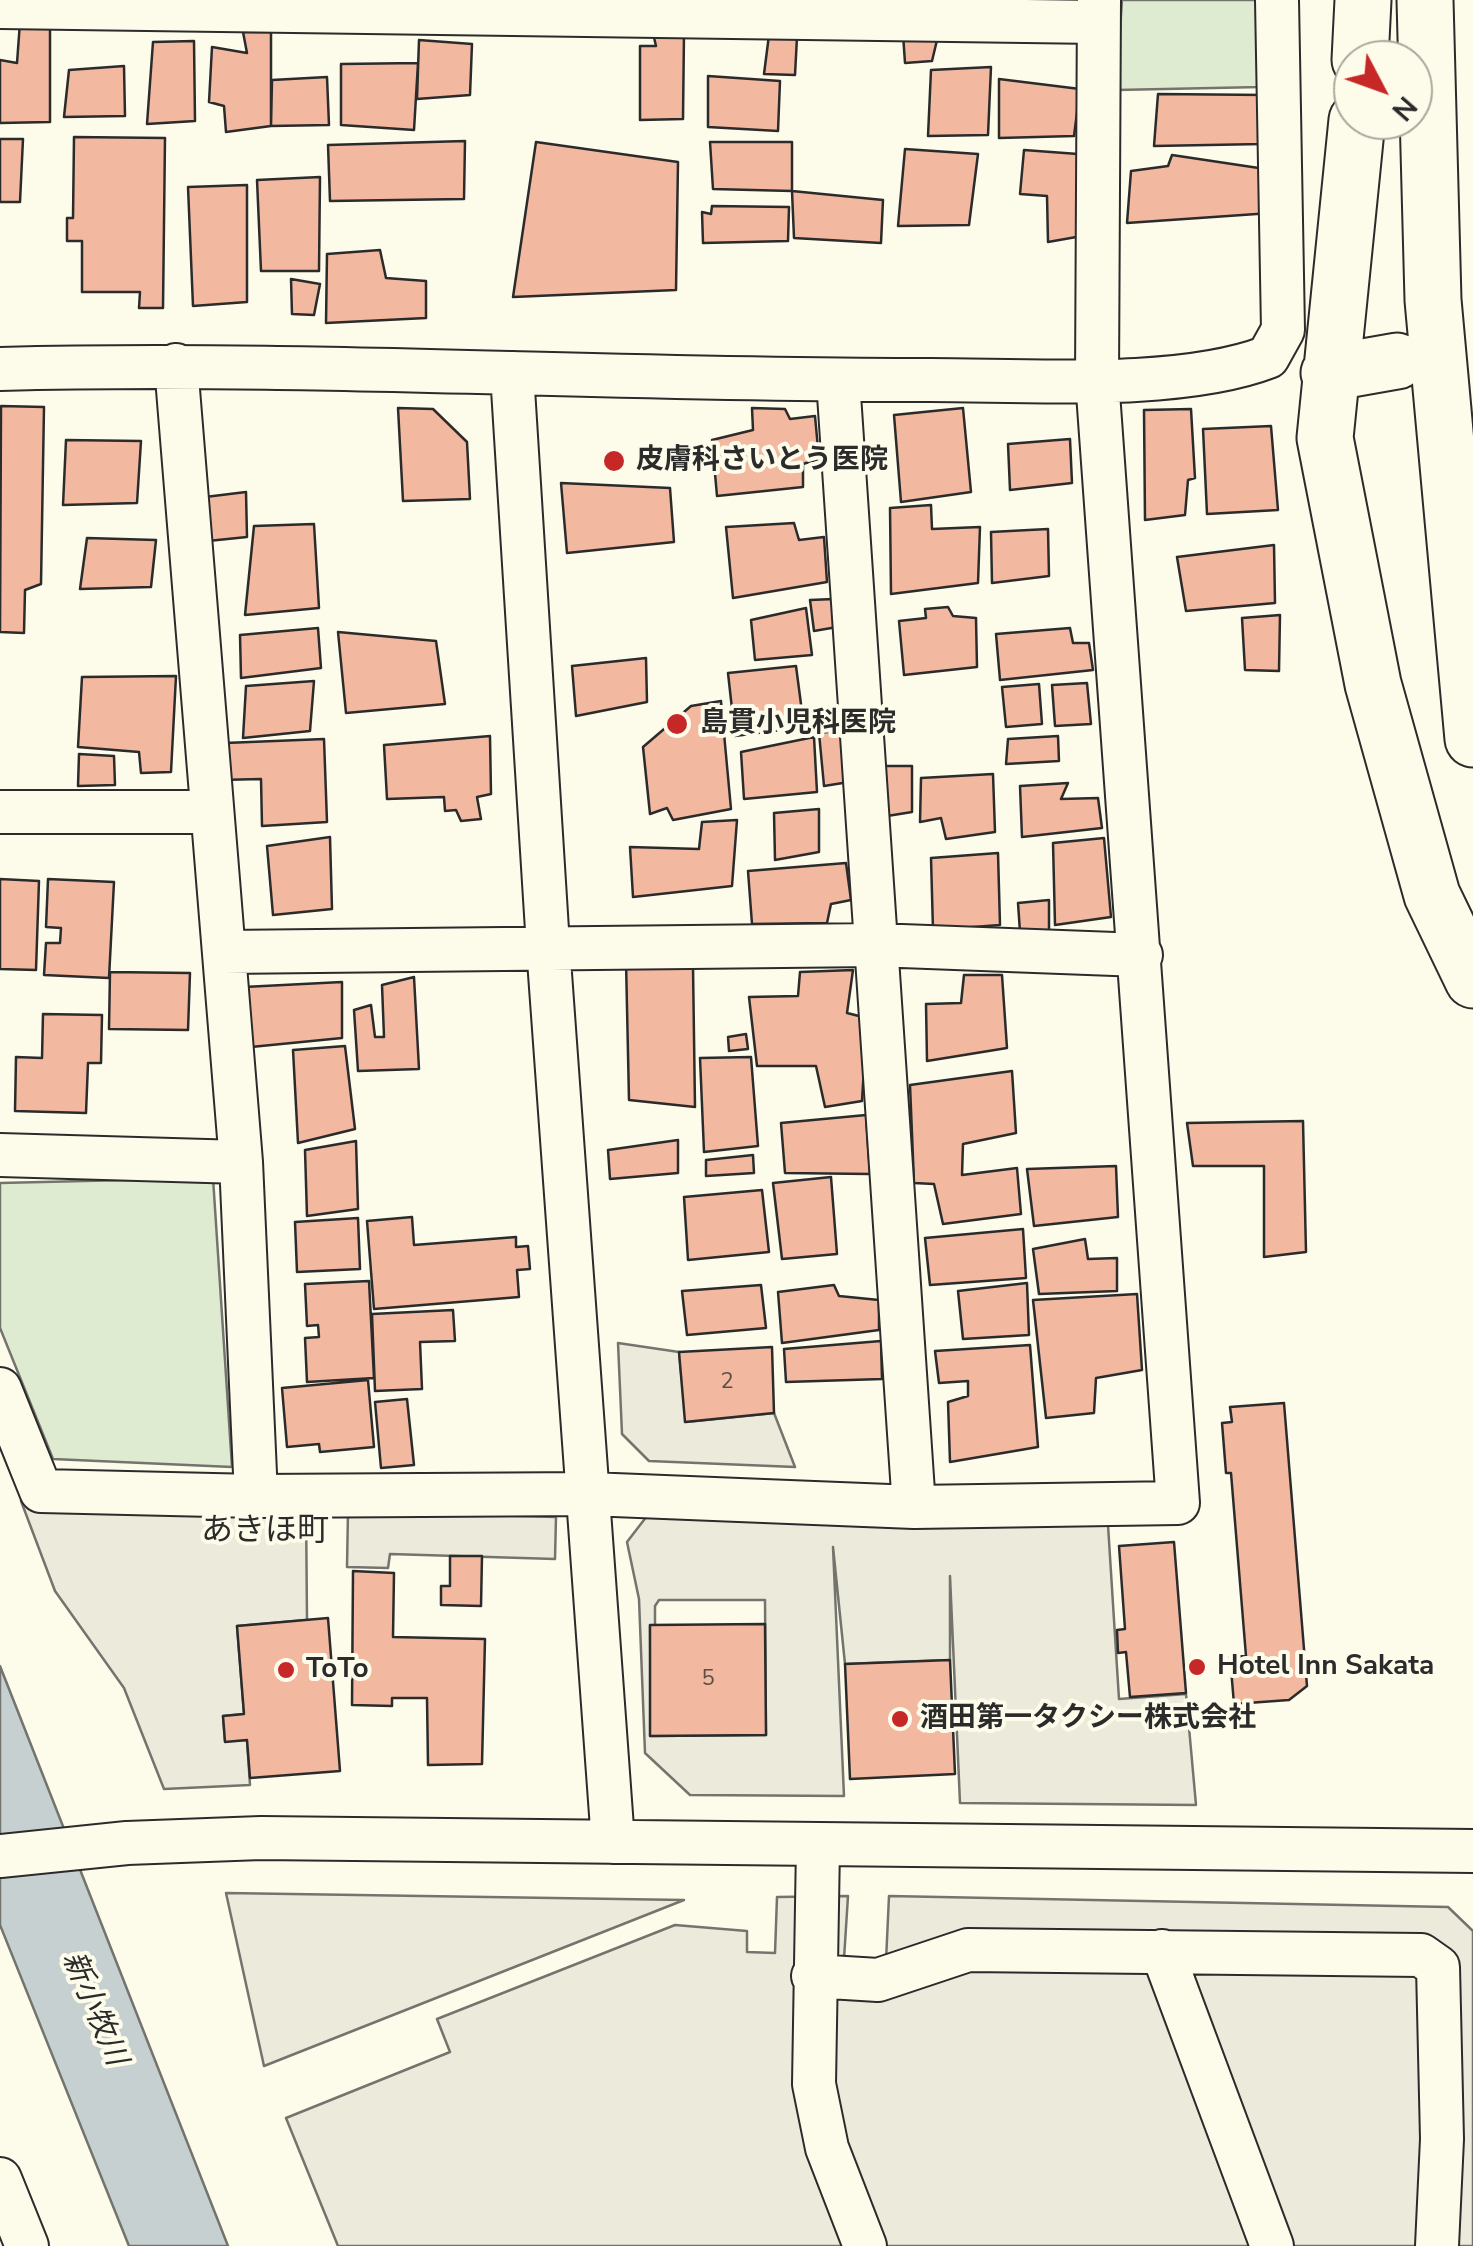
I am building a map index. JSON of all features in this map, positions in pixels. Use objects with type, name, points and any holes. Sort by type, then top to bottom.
[{"type":"highway","points":[[1361,40],[1363,0]]},
{"type":"highway","points":[[1426,0],[1433,300],[1473,739]]},
{"type":"highway","points":[[1355,140],[1325,438],[1373,684],[1432,895],[1473,980]]},
{"type":"highway","points":[[1329,373],[1397,361]]},
{"type":"street","points":[[0,369],[176,365],[838,380],[1097,380],[1232,371],[1268,357],[1283,330],[1277,0]]},
{"type":"street","points":[[0,7],[1099,11],[1097,380],[1178,1503],[914,1507],[589,1494],[256,1496],[41,1491],[0,1389]]},
{"type":"street","points":[[176,365],[241,1162],[256,1496]]},
{"type":"street","points":[[512,372],[548,946],[613,1842]]},
{"type":"street","points":[[838,380],[914,1507]]},
{"type":"street","points":[[0,812],[210,812]]},
{"type":"street","points":[[225,952],[875,945],[1140,954]]},
{"type":"street","points":[[0,1155],[241,1162]]},
{"type":"street","points":[[0,1856],[127,1843],[261,1838],[1473,1851]]},
{"type":"street","points":[[818,1846],[814,1976],[818,2113],[865,2246]]},
{"type":"street","points":[[814,1976],[878,1980],[968,1950],[1421,1955],[1438,1967],[1442,2139],[1437,2246]]},
{"type":"street","points":[[1162,1951],[1272,2246]]},
{"type":"street","points":[[3,2194],[27,2246]]},
{"type":"green space","points":[[1122,0],[1259,0],[1261,87],[1116,90]]},
{"type":"green space","points":[[213,1178],[232,1467],[53,1459],[0,1328],[0,1183]]},
{"type":"shaded area","points":[[618,1343],[679,1352],[686,1422],[774,1413],[795,1467],[649,1461],[622,1434]]},
{"type":"shaded area","points":[[21,1501],[306,1505],[307,1620],[237,1626],[244,1714],[223,1716],[225,1741],[247,1740],[250,1785],[164,1789],[124,1688],[55,1591]]},
{"type":"shaded area","points":[[348,1511],[556,1517],[555,1559],[390,1554],[388,1568],[347,1567]]},
{"type":"shaded area","points":[[647,1516],[1108,1525],[1119,1699],[1186,1694],[1196,1805],[960,1803],[950,1576],[950,1660],[845,1664],[833,1547],[844,1796],[690,1795],[645,1753],[639,1599],[627,1542]],"holes":[[[659,1600],[765,1600],[766,1735],[651,1736],[650,1626],[655,1625],[655,1606]]]},
{"type":"shaded area","points":[[226,1893],[684,1900],[264,2066]]},
{"type":"shaded area","points":[[848,1896],[844,1959],[886,1961],[889,1896],[1448,1907],[1473,1931],[1473,2246],[338,2246],[286,2118],[450,2052],[437,2019],[675,1925],[747,1931],[747,1952],[775,1953],[777,1897]]},
{"type":"water","name":"新小牧川","points":[[0,1666],[228,2246],[129,2246],[0,1925]]},
{"type":"building","points":[[20,22],[50,24],[50,122],[0,123],[0,60],[17,63]]},
{"type":"building","points":[[652,29],[684,33],[683,119],[640,120],[640,46],[656,46]]},
{"type":"building","points":[[243,32],[271,32],[271,126],[226,132],[224,106],[209,102],[212,47],[247,53]]},
{"type":"building","points":[[903,34],[938,36],[932,61],[905,63]]},
{"type":"building","points":[[769,35],[797,37],[795,75],[764,74]]},
{"type":"building","points":[[419,40],[472,44],[470,95],[417,99]]},
{"type":"building","points":[[194,41],[195,121],[147,124],[153,42]]},
{"type":"building","points":[[418,63],[414,130],[341,125],[341,64]]},
{"type":"building","points":[[124,66],[125,116],[64,117],[69,70]]},
{"type":"building","points":[[991,67],[988,135],[928,136],[931,70]]},
{"type":"building","points":[[708,76],[780,81],[778,131],[708,127]]},
{"type":"building","points":[[327,77],[329,125],[271,126],[272,80]]},
{"type":"building","points":[[999,79],[1080,89],[1074,136],[999,138]]},
{"type":"building","points":[[1158,94],[1266,95],[1262,144],[1154,146]]},
{"type":"building","points":[[74,137],[165,138],[163,308],[139,308],[140,292],[82,292],[82,241],[67,241],[67,218],[73,218]]},
{"type":"building","points":[[0,139],[23,139],[20,202],[0,202]]},
{"type":"building","points":[[465,141],[464,199],[330,201],[328,145]]},
{"type":"building","points":[[536,142],[678,162],[676,290],[513,297]]},
{"type":"building","points":[[710,142],[792,142],[792,191],[713,189]]},
{"type":"building","points":[[905,149],[978,154],[969,225],[898,226]]},
{"type":"building","points":[[1024,150],[1078,154],[1082,236],[1048,242],[1047,196],[1020,194]]},
{"type":"building","points":[[1172,155],[1272,170],[1271,213],[1127,223],[1131,171],[1168,166]]},
{"type":"building","points":[[320,177],[319,271],[261,271],[257,180]]},
{"type":"building","points":[[247,185],[247,302],[193,306],[188,187]]},
{"type":"building","points":[[792,191],[883,200],[881,243],[794,238]]},
{"type":"building","points":[[712,206],[789,207],[788,241],[703,243],[702,212],[711,214]]},
{"type":"building","points":[[380,250],[386,278],[426,281],[426,318],[326,323],[327,254]]},
{"type":"building","points":[[291,279],[320,284],[314,315],[292,314]]},
{"type":"building","points":[[1,406],[44,407],[41,584],[25,590],[24,633],[0,632]]},
{"type":"building","points":[[398,408],[433,409],[467,442],[470,499],[403,501]]},
{"type":"building","points":[[752,408],[785,409],[790,419],[815,416],[819,459],[803,464],[803,487],[717,496],[712,440],[753,430]]},
{"type":"building","points":[[963,408],[971,492],[901,502],[894,415]]},
{"type":"building","points":[[1191,409],[1195,478],[1188,480],[1185,515],[1145,520],[1144,410]]},
{"type":"building","points":[[1271,426],[1278,510],[1207,514],[1203,429]]},
{"type":"building","points":[[1070,439],[1072,483],[1010,490],[1008,444]]},
{"type":"building","points":[[66,440],[141,441],[137,503],[63,505]]},
{"type":"building","points":[[561,483],[670,488],[674,542],[567,553]]},
{"type":"building","points":[[246,492],[247,537],[208,541],[205,497]]},
{"type":"building","points":[[931,505],[932,529],[980,527],[978,583],[891,594],[890,508]]},
{"type":"building","points":[[794,523],[799,540],[824,537],[827,582],[733,598],[726,527]]},
{"type":"building","points":[[314,524],[319,608],[245,615],[254,526]]},
{"type":"building","points":[[1048,529],[1049,576],[992,583],[991,532]]},
{"type":"building","points":[[87,538],[156,540],[151,587],[80,589]]},
{"type":"building","points":[[1274,545],[1275,603],[1186,611],[1177,557]]},
{"type":"building","points":[[834,599],[837,627],[814,631],[810,600]]},
{"type":"building","points":[[948,607],[953,616],[976,618],[977,667],[904,675],[899,621],[926,618],[925,609]]},
{"type":"building","points":[[806,608],[812,655],[755,660],[751,620]]},
{"type":"building","points":[[1280,615],[1279,671],[1245,670],[1242,618]]},
{"type":"building","points":[[318,628],[321,668],[241,678],[240,635]]},
{"type":"building","points":[[1070,628],[1073,643],[1089,643],[1093,670],[1000,680],[996,634]]},
{"type":"building","points":[[338,632],[436,641],[445,704],[346,713]]},
{"type":"building","points":[[646,658],[647,702],[576,716],[572,666]]},
{"type":"building","points":[[796,666],[804,727],[735,736],[728,673]]},
{"type":"building","points":[[176,676],[171,772],[141,773],[139,752],[78,747],[82,677]]},
{"type":"building","points":[[314,681],[310,731],[243,738],[246,686]]},
{"type":"building","points":[[1087,683],[1091,724],[1055,726],[1052,685]]},
{"type":"building","points":[[1039,684],[1042,724],[1006,727],[1002,687]]},
{"type":"building","points":[[721,701],[731,809],[673,820],[667,808],[650,814],[643,747],[691,706]]},
{"type":"building","points":[[844,730],[849,782],[824,786],[819,733]]},
{"type":"building","points":[[490,736],[491,794],[477,797],[481,819],[461,821],[456,810],[445,811],[444,797],[387,799],[384,745]]},
{"type":"building","points":[[1058,736],[1059,761],[1006,764],[1008,739]]},
{"type":"building","points":[[814,737],[817,792],[744,799],[741,752]]},
{"type":"building","points":[[324,739],[327,822],[262,826],[261,779],[220,780],[225,743]]},
{"type":"building","points":[[79,754],[114,756],[115,785],[78,786]]},
{"type":"building","points":[[878,766],[912,766],[912,812],[881,817]]},
{"type":"building","points":[[993,774],[995,832],[946,839],[941,818],[920,822],[921,778]]},
{"type":"building","points":[[1068,783],[1061,799],[1098,798],[1102,828],[1022,837],[1020,786]]},
{"type":"building","points":[[819,809],[819,852],[775,860],[774,813]]},
{"type":"building","points":[[737,820],[732,886],[633,897],[630,847],[699,849],[702,822]]},
{"type":"building","points":[[330,837],[332,909],[273,915],[267,846]]},
{"type":"building","points":[[1104,838],[1111,917],[1055,925],[1053,843]]},
{"type":"building","points":[[998,853],[1000,925],[933,930],[931,858]]},
{"type":"building","points":[[846,863],[851,900],[831,904],[827,923],[752,924],[748,871]]},
{"type":"building","points":[[0,879],[39,881],[36,970],[0,969]]},
{"type":"building","points":[[48,879],[114,882],[109,978],[44,975],[46,943],[60,943],[61,928],[46,927]]},
{"type":"building","points":[[1049,900],[1049,931],[1020,932],[1018,903]]},
{"type":"building","points":[[626,961],[693,966],[695,1107],[629,1100]]},
{"type":"building","points":[[853,970],[847,1013],[867,1018],[862,1101],[825,1107],[816,1066],[757,1066],[749,997],[798,996],[800,972]]},
{"type":"building","points":[[110,972],[190,973],[188,1030],[109,1029]]},
{"type":"building","points":[[964,975],[1002,975],[1007,1048],[927,1061],[926,1004],[961,1003]]},
{"type":"building","points":[[414,977],[419,1069],[358,1071],[354,1010],[371,1005],[375,1037],[384,1037],[382,985]]},
{"type":"building","points":[[342,982],[342,1038],[251,1047],[244,987]]},
{"type":"building","points":[[43,1014],[102,1015],[101,1063],[88,1063],[86,1113],[15,1111],[16,1057],[42,1058]]},
{"type":"building","points":[[746,1034],[748,1049],[729,1051],[728,1037]]},
{"type":"building","points":[[345,1046],[355,1129],[298,1143],[293,1050]]},
{"type":"building","points":[[751,1057],[758,1146],[704,1152],[700,1058]]},
{"type":"building","points":[[1012,1071],[1016,1133],[963,1144],[962,1175],[1017,1168],[1021,1214],[943,1224],[934,1184],[914,1183],[910,1085]]},
{"type":"building","points":[[866,1115],[870,1174],[785,1173],[781,1123]]},
{"type":"building","points":[[1303,1121],[1306,1252],[1264,1257],[1264,1166],[1193,1166],[1187,1123]]},
{"type":"building","points":[[678,1140],[678,1173],[610,1179],[608,1150]]},
{"type":"building","points":[[356,1141],[358,1209],[307,1216],[305,1150]]},
{"type":"building","points":[[753,1155],[754,1173],[706,1176],[706,1160]]},
{"type":"building","points":[[1116,1166],[1118,1217],[1034,1226],[1027,1169]]},
{"type":"building","points":[[831,1177],[837,1254],[782,1259],[773,1183]]},
{"type":"building","points":[[762,1190],[769,1252],[688,1260],[684,1197]]},
{"type":"building","points":[[412,1217],[414,1245],[516,1237],[516,1247],[528,1246],[530,1269],[517,1270],[519,1297],[374,1309],[367,1221]]},
{"type":"building","points":[[358,1218],[360,1269],[297,1272],[295,1222]]},
{"type":"building","points":[[1023,1229],[1026,1278],[930,1285],[925,1238]]},
{"type":"building","points":[[1085,1239],[1088,1259],[1117,1258],[1117,1291],[1039,1294],[1033,1249]]},
{"type":"building","points":[[369,1281],[374,1378],[307,1382],[305,1338],[319,1337],[318,1325],[307,1326],[305,1284]]},
{"type":"building","points":[[1027,1283],[1029,1335],[963,1339],[958,1291]]},
{"type":"building","points":[[761,1285],[766,1328],[687,1335],[682,1291]]},
{"type":"building","points":[[834,1285],[839,1296],[879,1300],[879,1330],[782,1343],[778,1292]]},
{"type":"building","points":[[1137,1294],[1142,1370],[1096,1378],[1094,1413],[1046,1418],[1033,1300]]},
{"type":"building","points":[[453,1310],[455,1341],[420,1342],[422,1389],[375,1391],[372,1314]]},
{"type":"building","points":[[881,1341],[882,1379],[786,1382],[784,1349]]},
{"type":"building","points":[[1030,1345],[1038,1447],[950,1462],[948,1402],[968,1396],[968,1381],[939,1383],[935,1351]]},
{"type":"building","points":[[772,1347],[774,1413],[685,1422],[679,1352]]},
{"type":"building","points":[[368,1380],[374,1447],[320,1452],[319,1444],[287,1447],[282,1388]]},
{"type":"building","points":[[407,1399],[414,1465],[381,1468],[375,1402]]},
{"type":"building","points":[[1284,1403],[1307,1686],[1289,1700],[1234,1704],[1230,1657],[1246,1656],[1231,1473],[1226,1473],[1222,1423],[1232,1422],[1230,1407]]},
{"type":"building","points":[[1174,1542],[1186,1693],[1130,1697],[1126,1652],[1118,1653],[1117,1630],[1125,1629],[1119,1546]]},
{"type":"building","points":[[450,1556],[482,1556],[481,1606],[441,1605],[441,1586],[450,1586]]},
{"type":"building","points":[[353,1571],[394,1573],[393,1637],[485,1639],[482,1764],[428,1765],[427,1698],[392,1698],[392,1706],[352,1705]]},
{"type":"building","name":"ToTo","points":[[328,1618],[340,1771],[250,1778],[247,1740],[225,1742],[223,1716],[244,1714],[237,1626]]},
{"type":"building","points":[[765,1624],[766,1735],[650,1736],[650,1625]]},
{"type":"building","name":"酒田第一タクシー株式会社","points":[[950,1660],[955,1774],[850,1779],[845,1664]]},
{"type":"tunnel","points":[[1397,361],[1473,356]]},
{"type":"place","name":"皮膚科さいとう医院","points":[[614,461]]},
{"type":"place","name":"島貫小児科医院","points":[[677,724]]},
{"type":"place","name":"Hotel Inn Sakata","points":[[1197,1667]]},
{"type":"place","name":"ToTo","points":[[286,1670]]},
{"type":"place","name":"酒田第一タクシー株式会社","points":[[900,1719]]},
{"type":"district","name":"あきほ町","points":[[265,1532]]}]
